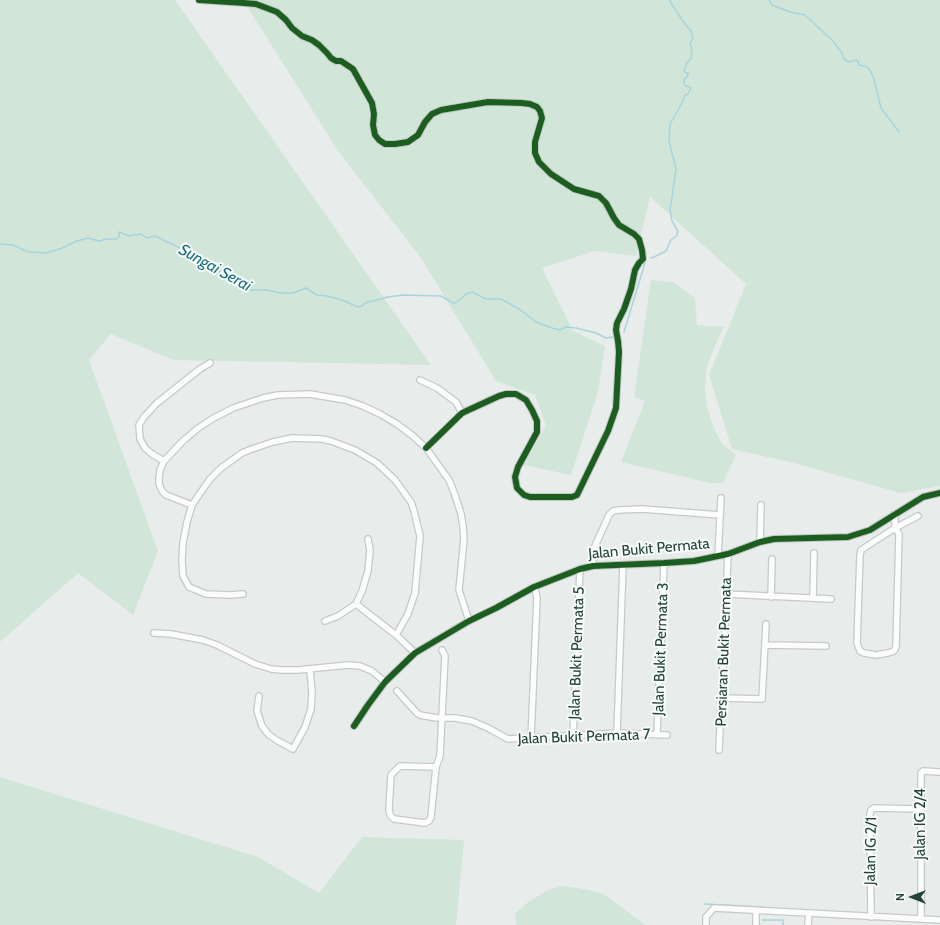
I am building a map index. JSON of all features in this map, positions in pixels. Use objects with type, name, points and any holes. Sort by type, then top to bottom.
[{"type":"street","points":[[199,0],[256,4],[276,12],[302,36],[319,45],[331,58],[336,61],[341,61],[353,68],[372,103],[374,114],[372,125],[375,135],[385,144],[408,142],[418,135],[425,122],[432,114],[441,110],[488,102],[522,102],[537,107],[542,118],[535,142],[535,153],[539,162],[551,174],[574,189],[599,196],[606,203],[619,225],[634,234],[639,239],[642,250],[642,259],[635,270],[631,289],[617,323],[616,330],[619,352],[616,408],[608,431],[578,495],[572,497],[530,497],[524,495],[517,488],[515,477],[518,467],[537,432],[537,421],[526,400],[516,394],[506,394],[462,413],[426,448]]},
{"type":"street","points":[[164,461],[145,448],[140,439],[139,425],[157,403],[200,369],[210,363]]},
{"type":"street","points":[[420,380],[437,388],[456,402],[462,413]]},
{"type":"street","points":[[192,505],[166,495],[162,491],[158,478],[164,461],[197,428],[212,419],[233,408],[263,398],[278,395],[310,394],[345,400],[363,406],[380,414],[414,436],[426,448],[449,480],[461,514],[464,539],[459,590],[469,621]]},
{"type":"street","points":[[243,594],[206,594],[189,586],[183,576],[183,543],[192,505],[210,479],[221,468],[230,460],[252,449],[292,438],[322,439],[331,441],[355,450],[377,463],[395,480],[410,502],[414,511],[420,536],[415,593],[408,614],[396,635]]},
{"type":"street","name":"Jalan Bukit Permata","points":[[354,726],[385,682],[415,653],[469,621],[534,587],[580,569],[594,566],[694,560],[728,554],[760,542],[774,539],[848,537],[870,530],[924,497],[940,493]]},
{"type":"street","points":[[718,556],[721,498]]},
{"type":"street","points":[[760,542],[761,505]]},
{"type":"street","points":[[594,566],[593,556],[595,546],[609,515],[613,511],[642,509],[720,515]]},
{"type":"street","points":[[894,514],[895,528],[899,534],[896,647],[894,651],[888,653],[876,655],[864,653],[860,650],[857,643],[861,550],[895,528],[918,516]]},
{"type":"street","points":[[325,621],[338,616],[356,604],[362,591],[368,570],[370,550],[368,539]]},
{"type":"street","points":[[813,598],[814,553]]},
{"type":"street","name":"Persiaran Bukit Permata","points":[[720,750],[728,554]]},
{"type":"street","points":[[771,597],[772,559]]},
{"type":"street","name":"Jalan Bukit Permata 3","points":[[657,734],[664,563]]},
{"type":"street","points":[[617,733],[623,565]]},
{"type":"street","name":"Jalan Bukit Permata 5","points":[[573,736],[580,569]]},
{"type":"street","points":[[531,738],[537,598],[534,587]]},
{"type":"street","points":[[726,594],[831,599]]},
{"type":"street","points":[[356,604],[396,635],[415,653]]},
{"type":"street","points":[[722,698],[762,699],[766,624]]},
{"type":"street","points":[[154,633],[171,634],[203,640],[217,645],[255,664],[271,669],[310,670],[348,665],[360,666],[372,671],[385,682]]},
{"type":"street","points":[[765,645],[826,646]]},
{"type":"street","points":[[436,768],[400,766],[391,775],[389,809],[390,815],[394,819],[425,823],[429,821],[431,817],[436,768],[440,756],[445,656],[442,650]]},
{"type":"street","points":[[259,696],[257,711],[262,726],[269,735],[293,749],[305,727],[311,709],[312,693],[310,670]]},
{"type":"street","name":"Jalan Bukit Permata 7","points":[[397,691],[420,715],[472,721],[508,739],[617,733],[667,735]]},
{"type":"street","name":"Jalan IG 2/4","points":[[921,919],[921,773],[923,771],[940,772]]},
{"type":"street","name":"Jalan IG 2/1","points":[[871,917],[871,810],[874,808],[921,809]]},
{"type":"street","points":[[706,925],[706,916],[714,908],[940,920]]},
{"type":"street","points":[[756,910],[756,925]]},
{"type":"street","points":[[808,925],[809,913]]},
{"type":"green space","points":[[0,0],[175,0],[431,365],[173,360],[111,334],[89,360],[158,551],[133,615],[78,573],[0,642]]},
{"type":"green space","points":[[243,0],[940,0],[940,486],[901,493],[798,464],[732,449],[709,375],[746,284],[650,197],[636,256],[595,251],[542,268],[573,331],[605,346],[598,392],[571,475],[524,465],[546,425],[535,395],[496,381],[421,258],[338,151]]},
{"type":"green space","points":[[651,280],[673,282],[695,298],[697,325],[724,327],[707,367],[705,388],[707,406],[713,426],[722,444],[736,455],[723,483],[710,483],[621,462],[645,401],[634,397]]},
{"type":"green space","points":[[0,777],[258,857],[319,893],[362,837],[464,840],[456,925],[0,925]]},
{"type":"green space","points":[[562,886],[604,894],[645,925],[516,925],[515,914],[528,902],[548,890]]},
{"type":"waterway","name":"Sungai Serai","points":[[651,258],[666,251],[671,240],[677,235],[678,231],[672,221],[670,210],[676,169],[669,141],[670,124],[685,95],[688,94],[691,88],[685,86],[684,79],[688,73],[684,71],[687,62],[691,58],[692,50],[690,44],[693,38],[691,31],[682,20],[670,0]]},
{"type":"waterway","points":[[769,0],[772,5],[790,12],[805,15],[833,41],[842,53],[844,59],[849,62],[856,60],[858,61],[859,65],[867,67],[870,70],[874,79],[881,108],[899,132]]},
{"type":"waterway","name":"Sungai Serai","points":[[0,244],[13,245],[28,252],[47,253],[88,238],[99,241],[116,239],[119,237],[119,232],[129,236],[141,234],[147,238],[155,236],[182,249],[189,256],[200,263],[226,275],[240,286],[250,290],[293,293],[306,288],[317,295],[342,300],[358,307],[365,303],[403,295],[441,296],[453,303],[457,302],[466,294],[472,292],[486,299],[501,299],[519,309],[536,322],[552,328],[560,330],[566,327],[576,328],[596,333],[606,338],[613,337]]},
{"type":"waterway","name":"Sungai Serai","points":[[624,332],[645,263]]},
{"type":"waterway","points":[[704,904],[762,907]]},
{"type":"waterway","points":[[762,920],[783,920],[783,925]]},
{"type":"cycle path","points":[[199,0],[256,4],[277,12],[292,28],[302,36],[319,45],[331,58],[336,61],[341,61],[353,69],[372,103],[375,135],[385,144],[408,142],[418,135],[425,122],[432,114],[441,110],[488,102],[522,103],[537,107],[542,118],[535,142],[535,153],[539,162],[551,174],[574,189],[599,196],[606,203],[619,225],[634,234],[639,239],[643,259],[635,270],[631,289],[617,323],[616,330],[619,352],[616,408],[608,431],[577,495],[572,497],[530,497],[524,495],[517,488],[515,477],[518,467],[537,432],[537,421],[526,400],[516,394],[499,396],[462,413],[426,448]]},
{"type":"cycle path","points":[[354,726],[385,682],[415,653],[469,621],[534,587],[580,569],[593,566],[694,561],[728,554],[760,542],[774,539],[848,537],[870,530],[923,497],[940,493]]}]
